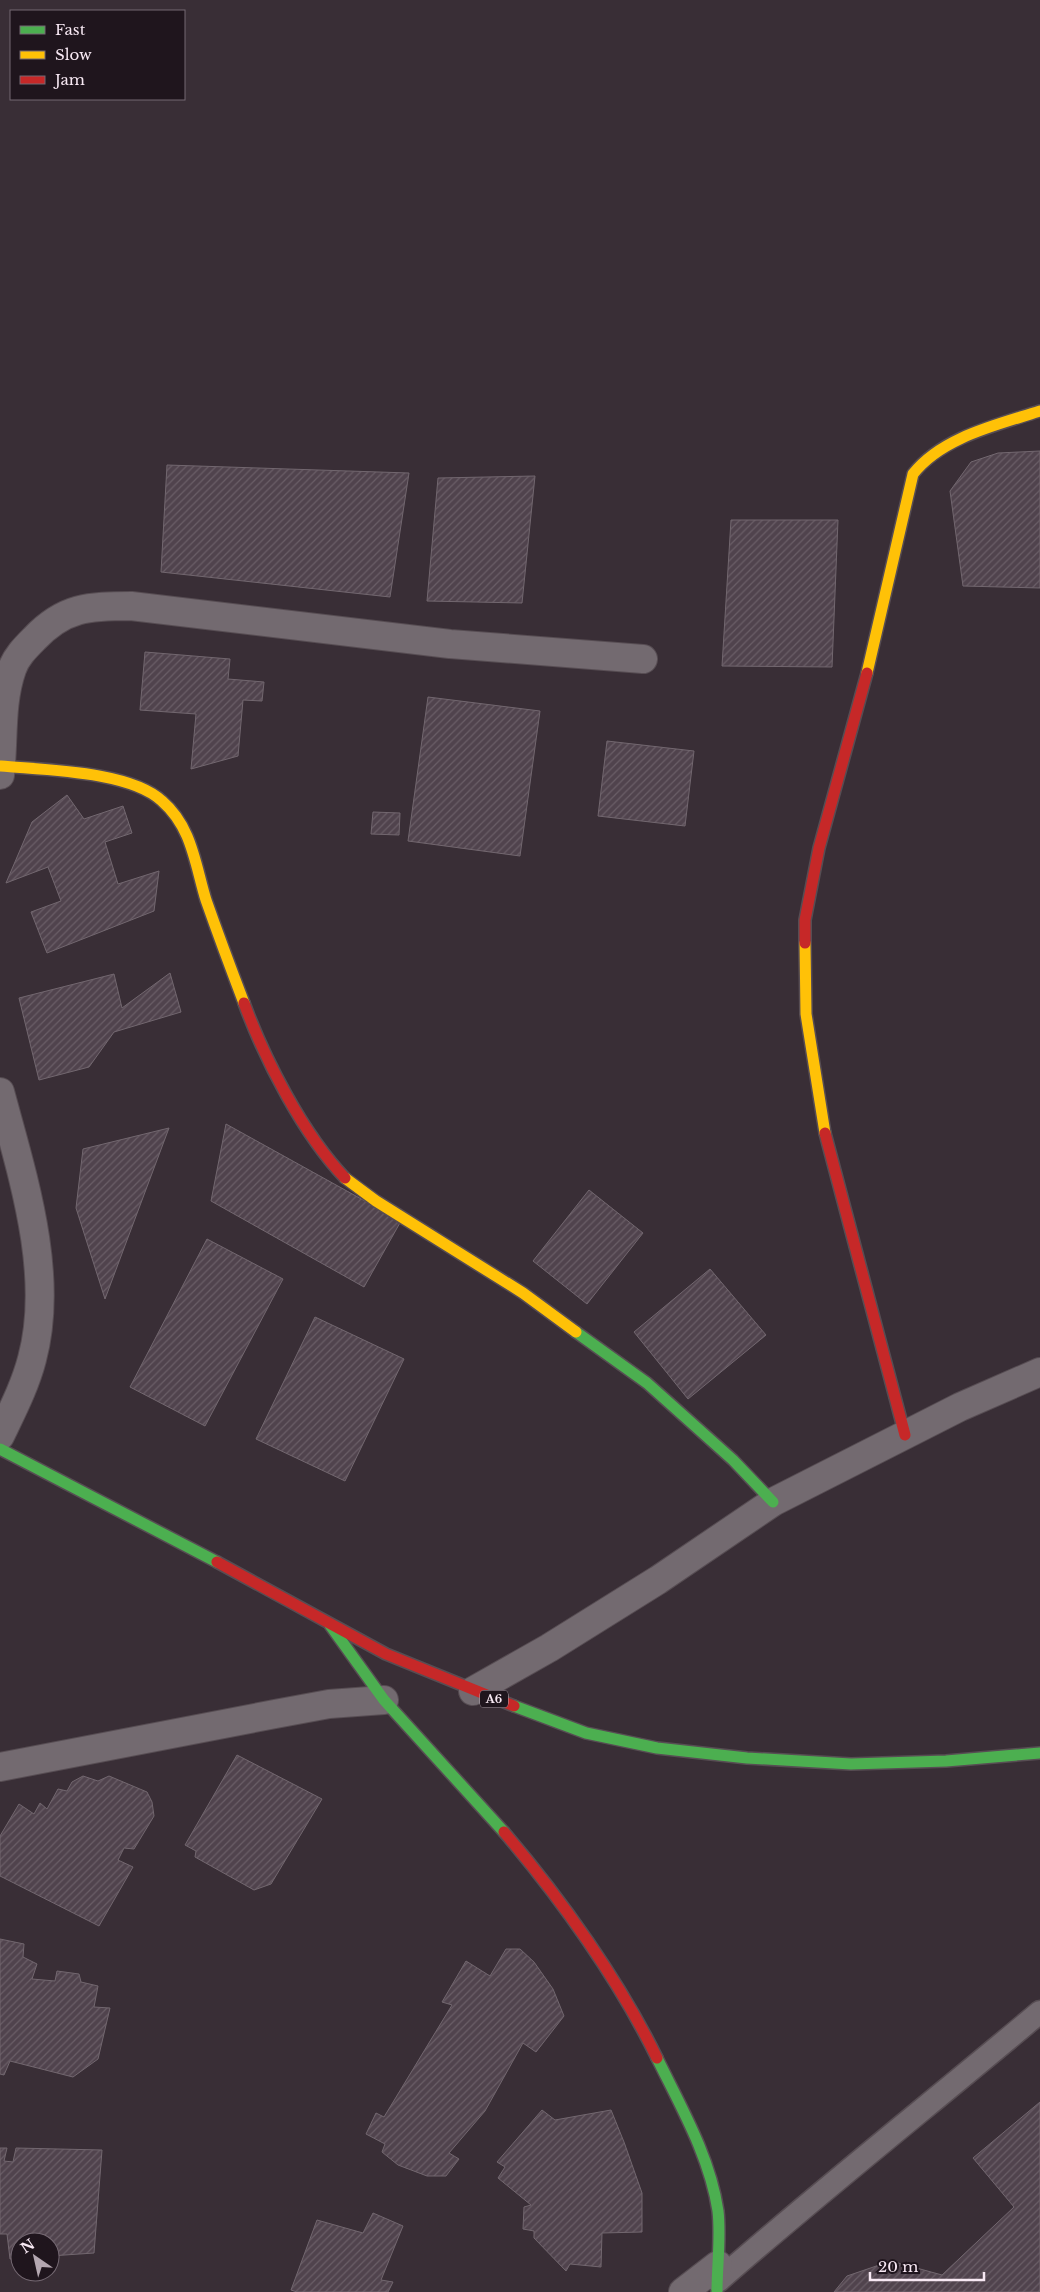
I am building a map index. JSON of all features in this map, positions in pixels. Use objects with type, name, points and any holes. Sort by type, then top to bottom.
[{"type":"main road","points":[[905,1435],[826,1139],[806,1014],[805,920],[819,848],[874,649],[907,493],[913,473],[926,459],[951,444],[1040,411]]},
{"type":"main road","points":[[1,771],[94,775],[126,783],[145,790],[162,800],[182,824],[190,841],[206,899],[249,1017],[274,1073],[327,1159],[346,1179],[376,1201],[523,1293],[647,1383],[733,1460],[773,1502]]},
{"type":"main road","name":"A6","points":[[0,1449],[254,1581],[330,1625],[386,1654],[474,1692],[586,1733],[656,1748],[748,1758],[852,1764],[946,1761],[1040,1753]]},
{"type":"main road","points":[[330,1625],[384,1700],[479,1802],[518,1848],[574,1922],[648,2039],[688,2120],[710,2179],[718,2213],[717,2279]]},
{"type":"street","points":[[1,771],[3,723],[8,685],[12,669],[20,654],[52,621],[71,611],[93,606],[131,606],[450,644],[643,659]]},
{"type":"street","points":[[0,1092],[31,1222],[38,1270],[39,1312],[33,1357],[24,1383],[0,1436]]},
{"type":"street","points":[[474,1692],[658,1580],[773,1502],[960,1407],[1040,1372]]},
{"type":"street","points":[[0,1767],[329,1704],[384,1700]]},
{"type":"street","points":[[683,2292],[717,2279]]},
{"type":"lane","points":[[717,2279],[821,2191],[934,2101],[1040,2012]]},
{"type":"building","points":[[1040,451],[1040,588],[963,586],[950,491],[971,462],[998,453]]},
{"type":"building","points":[[167,465],[409,473],[390,597],[161,572]]},
{"type":"building","points":[[535,476],[522,603],[427,601],[438,478]]},
{"type":"building","points":[[731,520],[838,520],[832,667],[722,666]]},
{"type":"building","points":[[145,652],[230,659],[228,679],[264,682],[262,701],[243,700],[238,756],[191,769],[196,714],[140,710]]},
{"type":"building","points":[[428,697],[540,711],[520,856],[408,841]]},
{"type":"building","points":[[607,741],[694,751],[685,826],[598,816]]},
{"type":"building","points":[[67,795],[84,819],[123,806],[132,833],[105,842],[118,884],[159,871],[154,911],[47,953],[31,912],[61,901],[48,867],[6,883],[32,822]]},
{"type":"building","points":[[373,812],[400,813],[399,835],[371,834]]},
{"type":"building","points":[[170,973],[181,1012],[114,1032],[89,1067],[39,1080],[19,998],[114,974],[122,1008]]},
{"type":"building","points":[[226,1124],[401,1221],[364,1287],[211,1201]]},
{"type":"building","points":[[169,1128],[105,1299],[76,1208],[83,1149]]},
{"type":"building","points":[[589,1190],[643,1233],[587,1304],[533,1261]]},
{"type":"building","points":[[207,1239],[283,1279],[205,1426],[130,1387]]},
{"type":"building","points":[[710,1269],[766,1335],[688,1399],[634,1332]]},
{"type":"building","points":[[315,1317],[404,1359],[345,1481],[256,1439]]},
{"type":"building","points":[[237,1755],[322,1799],[271,1884],[254,1890],[195,1857],[196,1851],[185,1845]]},
{"type":"building","points":[[83,1776],[98,1781],[109,1776],[147,1792],[152,1802],[154,1816],[134,1849],[124,1848],[118,1860],[133,1867],[99,1926],[0,1876],[0,1836],[19,1804],[34,1814],[40,1803],[47,1809],[58,1789],[67,1791],[72,1782]]},
{"type":"building","points":[[0,1939],[24,1944],[23,1957],[37,1964],[32,1979],[55,1981],[57,1971],[79,1974],[81,1982],[98,1986],[94,2007],[110,2008],[98,2059],[73,2077],[10,2061],[4,2075],[0,2074]]},
{"type":"building","points":[[506,1949],[520,1949],[534,1962],[553,1989],[564,2016],[536,2052],[523,2043],[485,2111],[449,2153],[459,2159],[446,2176],[427,2176],[398,2165],[382,2152],[385,2144],[366,2134],[376,2113],[384,2117],[452,2005],[442,2002],[466,1961],[490,1976]]},
{"type":"building","points":[[1040,2102],[1040,2292],[834,2292],[847,2276],[891,2261],[942,2275],[1014,2207],[973,2158]]},
{"type":"building","points":[[542,2110],[555,2120],[611,2110],[624,2142],[642,2193],[642,2232],[602,2233],[601,2267],[570,2264],[566,2271],[534,2238],[534,2231],[523,2229],[524,2207],[531,2205],[498,2178],[505,2167],[497,2162]]},
{"type":"building","points":[[0,2148],[7,2148],[4,2161],[13,2162],[16,2148],[102,2150],[94,2253],[60,2255],[60,2232],[10,2232],[10,2259],[7,2234],[0,2234]]},
{"type":"building","points":[[373,2213],[403,2226],[381,2280],[393,2282],[388,2292],[297,2292],[291,2290],[317,2220],[363,2233]]},
{"type":"traffic: fast","points":[[576,1332],[647,1383],[733,1460],[773,1502]]},
{"type":"traffic: fast","points":[[0,1449],[217,1562]]},
{"type":"traffic: fast","points":[[330,1625],[384,1700],[504,1832]]},
{"type":"traffic: fast","points":[[514,1706],[586,1733],[657,1748],[747,1758],[851,1764],[946,1761],[1040,1753]]},
{"type":"traffic: fast","points":[[657,2058],[694,2133],[714,2191],[719,2221],[717,2292]]},
{"type":"traffic: slow","points":[[867,673],[913,474],[925,461],[955,441],[989,427],[1040,411]]},
{"type":"traffic: slow","points":[[1,766],[62,771],[108,778],[129,783],[148,791],[162,801],[172,811],[186,834],[206,900],[244,1003]]},
{"type":"traffic: slow","points":[[805,943],[806,1014],[825,1133]]},
{"type":"traffic: slow","points":[[345,1178],[376,1201],[523,1293],[576,1332]]},
{"type":"traffic: jam","points":[[805,943],[805,920],[819,848],[867,673]]},
{"type":"traffic: jam","points":[[244,1003],[274,1072],[300,1118],[314,1140],[345,1178]]},
{"type":"traffic: jam","points":[[825,1133],[905,1435]]},
{"type":"traffic: jam","points":[[217,1562],[386,1654],[514,1706]]},
{"type":"traffic: jam","points":[[504,1832],[547,1885],[588,1941],[625,1999],[657,2058]]}]
